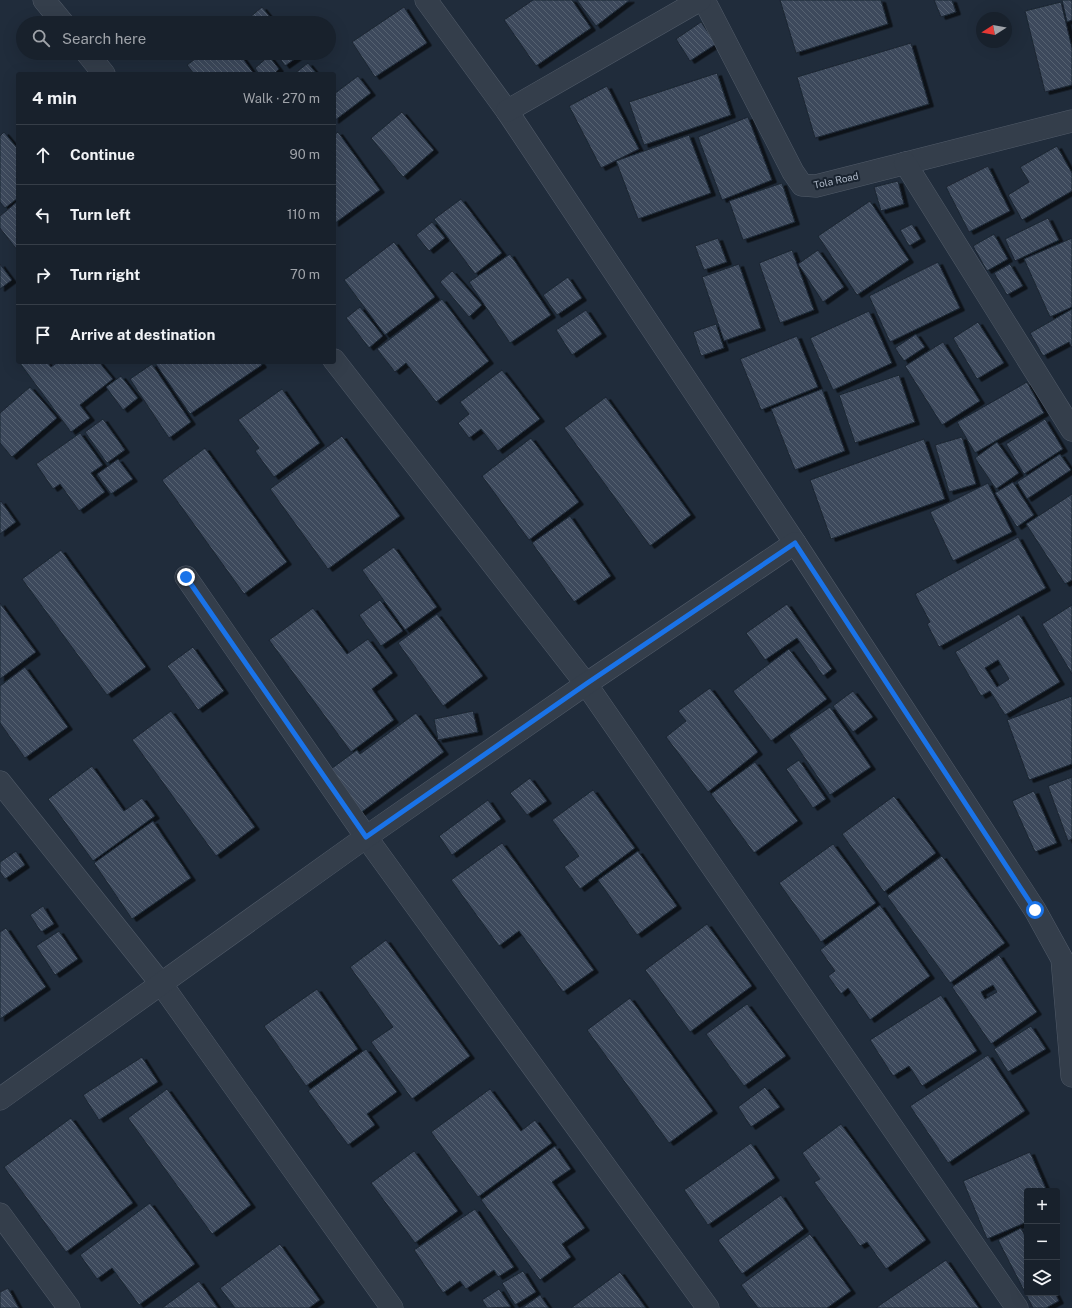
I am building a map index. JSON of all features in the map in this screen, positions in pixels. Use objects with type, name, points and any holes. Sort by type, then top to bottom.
[{"type":"street","points":[[44,0],[57,16]]},
{"type":"street","points":[[426,0],[507,111],[795,543],[1035,910],[1062,959],[1072,1076]]},
{"type":"street","points":[[507,111],[700,0]]},
{"type":"street","name":"Tola Road","points":[[704,0],[793,172],[802,185],[816,186],[1072,121]]},
{"type":"street","points":[[93,60],[102,72]]},
{"type":"street","points":[[905,164],[1072,430]]},
{"type":"street","points":[[336,363],[586,684],[1017,1308]]},
{"type":"street","points":[[0,1099],[162,985],[366,837],[586,684],[795,543]]},
{"type":"street","points":[[186,577],[366,837],[708,1308]]},
{"type":"street","points":[[0,782],[162,985],[392,1308]]},
{"type":"street","points":[[0,1214],[68,1308]]},
{"type":"building","points":[[533,0],[572,0],[591,28],[536,66],[504,20]]},
{"type":"building","points":[[577,0],[630,0],[596,26]]},
{"type":"building","points":[[780,0],[881,0],[888,24],[796,53]]},
{"type":"building","points":[[934,0],[952,0],[956,12],[941,17]]},
{"type":"building","points":[[1062,0],[1072,0],[1072,20],[1067,22]]},
{"type":"building","points":[[1061,2],[1072,48],[1072,85],[1045,92],[1025,11]]},
{"type":"building","points":[[262,7],[269,16],[251,16]]},
{"type":"building","points":[[404,7],[427,43],[375,77],[352,42]]},
{"type":"building","points":[[701,22],[716,44],[690,61],[676,39]]},
{"type":"building","points":[[911,43],[929,104],[815,138],[797,77]]},
{"type":"building","points":[[194,60],[244,60],[253,72],[192,72],[187,65]]},
{"type":"building","points":[[264,60],[272,60],[279,69],[276,72],[258,72],[255,68]]},
{"type":"building","points":[[281,60],[293,60],[285,66]]},
{"type":"building","points":[[308,63],[315,72],[297,72]]},
{"type":"building","points":[[717,73],[731,115],[644,145],[629,102]]},
{"type":"building","points":[[358,76],[371,93],[336,119],[336,92]]},
{"type":"building","points":[[607,86],[639,149],[601,168],[569,106]]},
{"type":"building","points":[[402,112],[434,150],[403,177],[371,138]]},
{"type":"building","points":[[748,117],[772,180],[722,200],[698,137]]},
{"type":"building","points":[[4,132],[16,147],[16,200],[5,208],[0,202],[0,136]]},
{"type":"building","points":[[338,132],[380,190],[336,223],[336,134]]},
{"type":"building","points":[[689,135],[711,193],[638,219],[616,161]]},
{"type":"building","points":[[1057,146],[1072,173],[1072,191],[1022,220],[1008,195],[1029,182],[1020,167]]},
{"type":"building","points":[[988,166],[1010,211],[969,232],[946,187]]},
{"type":"building","points":[[898,181],[904,204],[881,211],[874,187]]},
{"type":"building","points":[[782,183],[795,222],[743,240],[729,201]]},
{"type":"building","points":[[461,199],[502,253],[475,274],[434,219]]},
{"type":"building","points":[[870,201],[909,260],[857,295],[818,236]]},
{"type":"building","points":[[16,203],[16,248],[0,228],[0,216]]},
{"type":"building","points":[[1048,218],[1059,240],[1015,261],[1005,239]]},
{"type":"building","points":[[432,222],[445,238],[429,251],[416,235]]},
{"type":"building","points":[[912,224],[921,239],[909,246],[900,230]]},
{"type":"building","points":[[994,234],[1008,259],[987,271],[973,246]]},
{"type":"building","points":[[718,238],[727,262],[704,270],[695,246]]},
{"type":"building","points":[[1072,238],[1072,307],[1050,317],[1024,259]]},
{"type":"building","points":[[394,242],[435,297],[385,335],[344,280]]},
{"type":"building","points":[[792,250],[814,310],[780,323],[759,263]]},
{"type":"building","points":[[818,250],[844,287],[823,302],[798,264]]},
{"type":"building","points":[[510,254],[551,315],[510,343],[469,282]]},
{"type":"building","points":[[938,262],[960,308],[890,342],[869,296]]},
{"type":"building","points":[[0,264],[12,280],[0,289]]},
{"type":"building","points":[[739,264],[761,328],[724,341],[702,277]]},
{"type":"building","points":[[1010,264],[1023,286],[1007,295],[994,273]]},
{"type":"building","points":[[452,271],[482,305],[469,317],[440,282]]},
{"type":"building","points":[[568,277],[582,298],[557,315],[543,295]]},
{"type":"building","points":[[442,299],[489,361],[436,402],[406,363],[395,372],[377,349]]},
{"type":"building","points":[[360,307],[383,336],[369,348],[346,318]]},
{"type":"building","points":[[1072,309],[1072,348],[1069,342],[1043,356],[1030,333]]},
{"type":"building","points":[[586,310],[602,334],[572,355],[556,330]]},
{"type":"building","points":[[869,311],[892,363],[833,390],[810,338]]},
{"type":"building","points":[[978,322],[1004,363],[977,379],[953,338]]},
{"type":"building","points":[[716,324],[724,348],[701,356],[693,332]]},
{"type":"building","points":[[916,334],[925,347],[904,361],[895,348]]},
{"type":"building","points":[[797,336],[818,387],[761,410],[740,359]]},
{"type":"building","points":[[943,342],[980,401],[942,425],[905,366]]},
{"type":"building","points":[[20,364],[49,364],[51,367],[55,364],[101,364],[113,379],[80,405],[90,418],[71,432]]},
{"type":"building","points":[[152,364],[191,422],[169,438],[130,379]]},
{"type":"building","points":[[156,364],[261,364],[262,365],[190,414]]},
{"type":"building","points":[[502,370],[540,419],[498,451],[481,429],[469,438],[458,423],[469,414],[460,402]]},
{"type":"building","points":[[899,375],[915,422],[855,443],[839,395]]},
{"type":"building","points":[[121,376],[138,398],[123,410],[106,387]]},
{"type":"building","points":[[1027,382],[1044,413],[975,453],[957,422]]},
{"type":"building","points":[[30,387],[57,418],[12,457],[0,443],[0,413]]},
{"type":"building","points":[[282,389],[320,443],[274,477],[255,451],[259,448],[238,420]]},
{"type":"building","points":[[822,389],[845,451],[795,470],[771,409]]},
{"type":"building","points":[[606,397],[691,515],[650,546],[564,428]]},
{"type":"building","points":[[103,419],[125,450],[107,463],[85,432]]},
{"type":"building","points":[[1045,419],[1063,449],[1024,474],[1006,444]]},
{"type":"building","points":[[80,433],[103,465],[91,473],[105,492],[79,511],[60,484],[53,489],[36,464]]},
{"type":"building","points":[[342,436],[400,516],[328,569],[270,489]]},
{"type":"building","points":[[962,437],[976,484],[949,492],[935,445]]},
{"type":"building","points":[[531,438],[579,502],[529,540],[482,476]]},
{"type":"building","points":[[924,439],[945,499],[831,539],[810,480]]},
{"type":"building","points":[[997,442],[1019,473],[996,489],[975,458]]},
{"type":"building","points":[[205,448],[287,562],[244,594],[162,480]]},
{"type":"building","points":[[1060,454],[1071,470],[1027,499],[1017,482]]},
{"type":"building","points":[[118,459],[133,479],[111,494],[97,474]]},
{"type":"building","points":[[1013,482],[1034,515],[1017,527],[995,493]]},
{"type":"building","points":[[988,483],[1012,532],[953,561],[930,512]]},
{"type":"building","points":[[1072,494],[1072,580],[1065,584],[1026,524]]},
{"type":"building","points":[[1,501],[16,522],[0,534],[0,502]]},
{"type":"building","points":[[570,516],[611,576],[574,602],[532,543]]},
{"type":"building","points":[[1018,537],[1046,588],[939,647],[927,624],[930,622],[915,594]]},
{"type":"building","points":[[394,547],[437,607],[405,630],[362,570]]},
{"type":"building","points":[[61,550],[146,667],[107,695],[22,579]]},
{"type":"building","points":[[380,600],[403,631],[381,646],[359,615]]},
{"type":"building","points":[[0,603],[36,652],[0,679]]},
{"type":"building","points":[[787,604],[832,669],[823,676],[797,638],[765,660],[746,633]]},
{"type":"building","points":[[1072,605],[1072,674],[1042,624]]},
{"type":"building","points":[[313,608],[347,654],[368,639],[393,673],[372,689],[394,720],[351,752],[269,640]]},
{"type":"building","points":[[437,614],[483,676],[443,706],[398,643]]},
{"type":"building","points":[[1019,614],[1060,682],[1005,715],[990,691],[981,696],[955,652]],"holes":[[[998,660],[1009,679],[997,687],[985,668]]]},
{"type":"building","points":[[193,647],[224,691],[198,710],[167,666]]},
{"type":"building","points":[[789,649],[827,699],[771,741],[733,691]]},
{"type":"building","points":[[25,667],[68,727],[25,758],[0,723],[0,686]]},
{"type":"building","points":[[710,688],[758,752],[708,792],[666,737],[686,721],[678,711]]},
{"type":"building","points":[[853,691],[873,717],[853,732],[833,706]]},
{"type":"building","points":[[1072,696],[1072,764],[1029,780],[1007,720]]},
{"type":"building","points":[[830,707],[871,767],[830,795],[789,735]]},
{"type":"building","points":[[171,711],[255,827],[216,856],[132,740]]},
{"type":"building","points":[[473,711],[478,732],[438,740],[434,719]]},
{"type":"building","points":[[416,713],[444,752],[359,814],[328,771],[357,750],[360,754]]},
{"type":"building","points":[[799,760],[826,799],[813,808],[786,769]]},
{"type":"building","points":[[755,762],[798,821],[754,853],[711,794]]},
{"type":"building","points":[[92,766],[124,811],[142,798],[155,816],[93,861],[48,799]]},
{"type":"building","points":[[1072,777],[1072,839],[1068,841],[1048,786]]},
{"type":"building","points":[[530,778],[547,801],[527,815],[510,793]]},
{"type":"building","points":[[593,790],[635,848],[580,889],[564,867],[579,856],[552,820]]},
{"type":"building","points":[[1034,791],[1057,843],[1035,852],[1012,801]]},
{"type":"building","points":[[894,796],[936,853],[884,892],[842,834]]},
{"type":"building","points":[[488,800],[501,819],[452,855],[439,836]]},
{"type":"building","points":[[153,821],[191,878],[132,919],[94,863]]},
{"type":"building","points":[[502,843],[594,970],[563,992],[519,931],[499,946],[451,880]]},
{"type":"building","points":[[833,844],[876,903],[821,942],[779,883]]},
{"type":"building","points":[[16,851],[25,865],[5,879],[0,872],[0,862]]},
{"type":"building","points":[[638,851],[677,906],[637,935],[598,880]]},
{"type":"building","points":[[942,856],[1005,943],[950,983],[887,896]]},
{"type":"building","points":[[880,905],[930,976],[870,1020],[848,988],[841,994],[828,976],[835,971],[820,950]]},
{"type":"building","points":[[43,906],[54,924],[41,932],[30,915]]},
{"type":"building","points":[[707,924],[752,986],[690,1032],[645,970]]},
{"type":"building","points":[[6,928],[46,987],[0,1019],[0,932]]},
{"type":"building","points":[[59,931],[78,959],[55,975],[36,946]]},
{"type":"building","points":[[386,940],[470,1056],[412,1099],[371,1042],[393,1027],[350,967]]},
{"type":"building","points":[[999,955],[1037,1012],[991,1044],[952,987]],"holes":[[[993,985],[997,992],[985,999],[981,992]]]},
{"type":"building","points":[[317,989],[358,1049],[306,1086],[264,1026]]},
{"type":"building","points":[[941,995],[977,1051],[922,1086],[909,1066],[893,1076],[870,1040]]},
{"type":"building","points":[[630,998],[713,1111],[669,1143],[587,1030]]},
{"type":"building","points":[[747,1004],[786,1056],[744,1086],[706,1034]]},
{"type":"building","points":[[1031,1026],[1046,1049],[1008,1072],[994,1049]]},
{"type":"building","points":[[366,1049],[397,1092],[367,1114],[375,1125],[348,1145],[308,1091]]},
{"type":"building","points":[[988,1055],[1025,1111],[948,1163],[910,1106]]},
{"type":"building","points":[[142,1057],[158,1082],[99,1120],[83,1095]]},
{"type":"building","points":[[765,1087],[780,1107],[751,1127],[738,1107]]},
{"type":"building","points":[[167,1089],[251,1205],[212,1234],[128,1118]]},
{"type":"building","points":[[490,1089],[521,1131],[535,1120],[552,1143],[478,1197],[431,1132]]},
{"type":"building","points":[[71,1118],[133,1203],[66,1252],[4,1167]]},
{"type":"building","points":[[841,1124],[926,1240],[886,1269],[867,1242],[860,1246],[814,1182],[820,1179],[802,1153]]},
{"type":"building","points":[[751,1143],[775,1178],[708,1225],[684,1190]]},
{"type":"building","points":[[555,1146],[571,1169],[552,1182],[585,1228],[562,1244],[571,1257],[540,1280],[481,1200]]},
{"type":"building","points":[[414,1151],[458,1211],[415,1243],[371,1183]]},
{"type":"building","points":[[1030,1152],[1046,1188],[1024,1188],[1024,1223],[987,1239],[963,1181]]},
{"type":"building","points":[[781,1195],[804,1229],[742,1274],[718,1240]]},
{"type":"building","points":[[150,1203],[195,1264],[139,1305],[112,1268],[97,1279],[80,1255]]},
{"type":"building","points":[[475,1209],[514,1267],[498,1277],[494,1270],[466,1289],[460,1281],[443,1293],[414,1250]]},
{"type":"building","points":[[1021,1228],[1024,1234],[1024,1291],[998,1240]]},
{"type":"building","points":[[810,1234],[851,1291],[827,1308],[758,1308],[741,1285]]},
{"type":"building","points":[[280,1244],[320,1300],[309,1308],[235,1308],[220,1288]]},
{"type":"building","points":[[946,1260],[979,1308],[877,1308],[877,1307]]},
{"type":"building","points":[[523,1271],[536,1292],[515,1305],[502,1283]]},
{"type":"building","points":[[620,1272],[646,1308],[571,1308]]},
{"type":"building","points":[[199,1281],[218,1308],[162,1308]]},
{"type":"building","points":[[8,1288],[19,1308],[0,1308],[0,1292]]},
{"type":"building","points":[[499,1289],[511,1307],[487,1308],[482,1300]]},
{"type":"building","points":[[540,1295],[549,1308],[522,1308]]},
{"type":"building","points":[[1027,1296],[1056,1296],[1059,1301],[1046,1308],[1033,1308]]},
{"type":"route","points":[[186,577],[366,837],[586,684],[795,543],[1035,910]]}]
